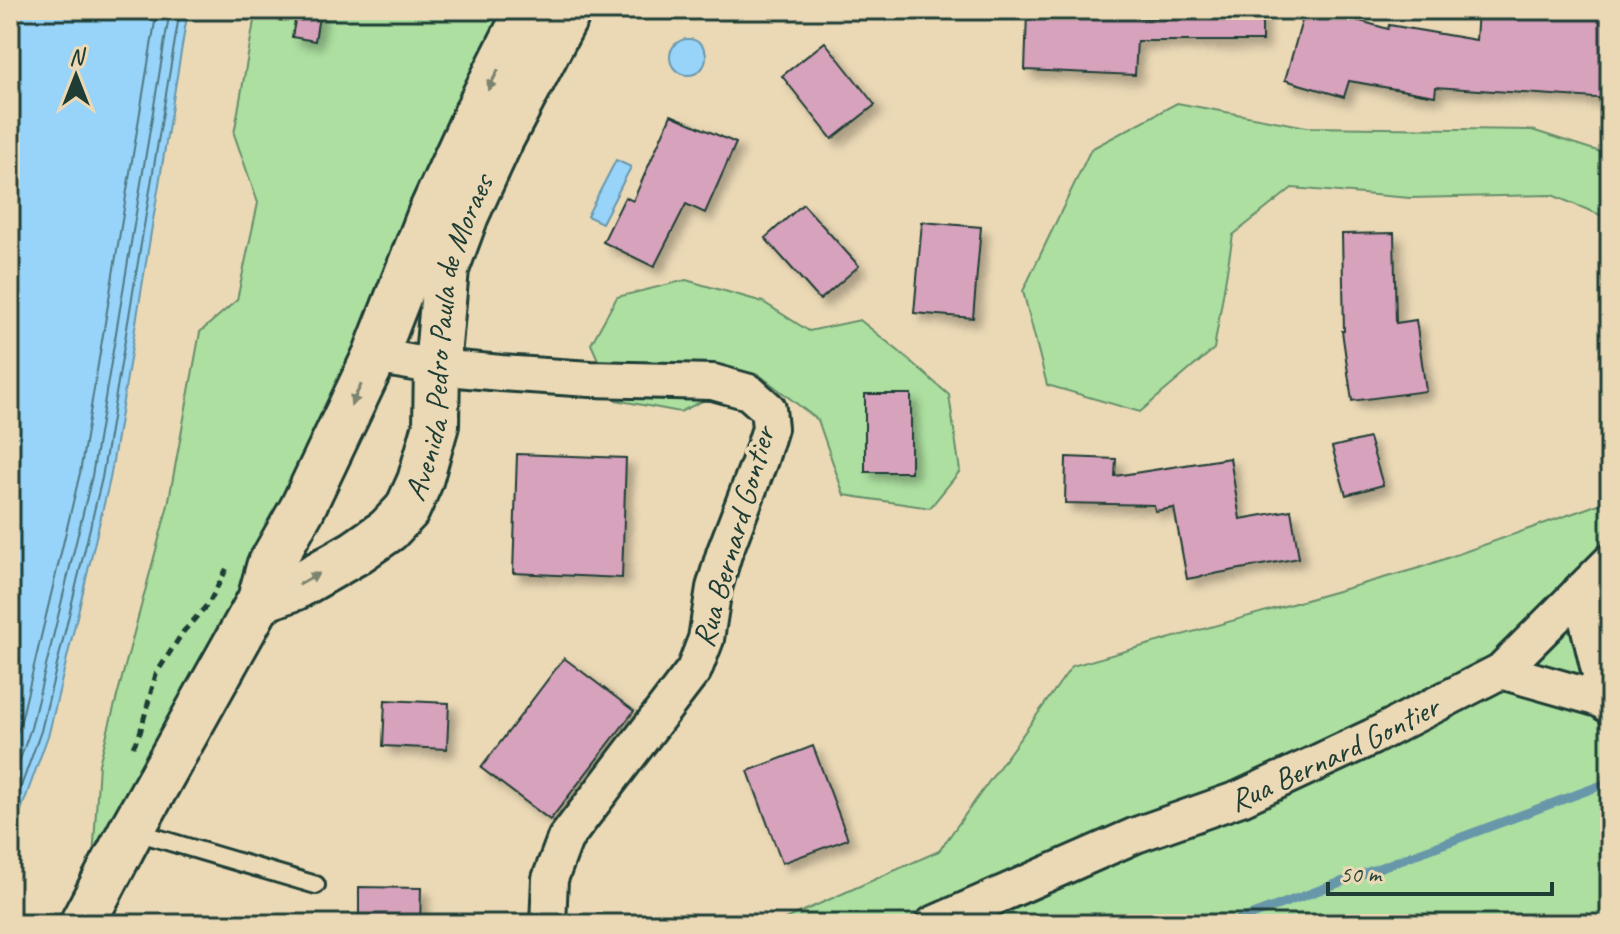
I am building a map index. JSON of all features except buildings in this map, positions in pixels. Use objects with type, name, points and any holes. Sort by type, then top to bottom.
[{"type":"main road","name":"Avenida Pedro Paula de Moraes","points":[[82,924],[260,600],[269,567],[302,509],[375,356],[430,215],[528,10]]},
{"type":"main road","name":"Avenida Pedro Paula de Moraes","points":[[260,600],[294,588],[355,553],[388,530],[407,510],[420,481],[436,425],[437,367],[446,269],[466,215],[500,141],[569,10]]},
{"type":"main road","points":[[302,509],[355,553]]},
{"type":"street","name":"Rua Bernard Gontier","points":[[375,356],[437,367],[590,379],[713,382],[749,392],[768,409],[770,428],[724,554],[714,588],[706,639],[694,670],[565,839],[550,879],[548,924]]},
{"type":"street","name":"Rua Bernard Gontier","points":[[933,924],[1136,835],[1241,798],[1372,737],[1501,671],[1610,562]]},
{"type":"street","points":[[1580,591],[1609,705]]},
{"type":"street","points":[[1501,671],[1599,699],[1609,705]]},
{"type":"lane","points":[[131,831],[316,885]]},
{"type":"path","points":[[132,747],[140,733],[156,674],[183,632],[209,603],[230,563]]},
{"type":"green space","points":[[256,10],[509,10],[342,374],[106,865],[93,859],[99,764],[168,505],[200,332],[237,300],[258,203],[234,134]]},
{"type":"green space","points":[[1177,103],[1307,127],[1532,130],[1610,155],[1610,219],[1552,195],[1410,198],[1292,188],[1233,235],[1214,349],[1140,412],[1047,385],[1023,291],[1091,149]]},
{"type":"green space","points":[[686,280],[763,302],[809,331],[860,320],[949,395],[960,471],[930,508],[844,495],[818,420],[758,374],[680,412],[616,400],[591,344],[617,297]]},
{"type":"green space","points":[[1610,500],[1610,924],[774,924],[939,851],[1072,666],[1419,568]]},
{"type":"water","points":[[10,10],[188,10],[110,479],[49,733],[10,841]]},
{"type":"water","points":[[688,39],[701,44],[706,57],[701,70],[688,75],[675,70],[670,57],[675,44]]},
{"type":"water","points":[[616,160],[631,167],[602,223],[587,216]]},
{"type":"waterway","points":[[1228,924],[1610,782]]}]
